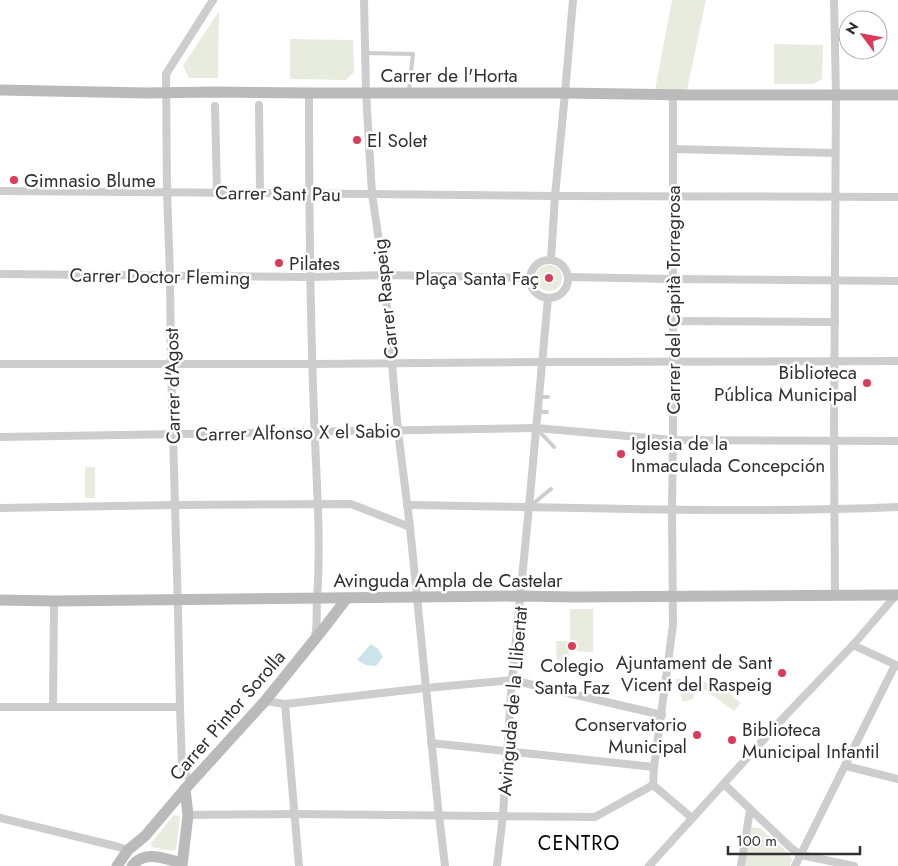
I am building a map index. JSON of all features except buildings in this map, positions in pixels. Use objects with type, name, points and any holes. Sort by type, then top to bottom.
[{"type":"main road","name":"Carrer de l'Horta","points":[[0,90],[898,95]]},
{"type":"main road","name":"Avinguda Ampla de Castelar","points":[[0,600],[897,595]]},
{"type":"main road","name":"Carrer Pintor Sorolla","points":[[117,866],[128,850],[145,836],[264,701],[347,598]]},
{"type":"main road","points":[[132,866],[136,860],[151,856],[185,865],[189,785]]},
{"type":"main road","points":[[171,807],[180,807],[188,815]]},
{"type":"main road","points":[[145,836],[146,849],[151,856]]},
{"type":"street","name":"Carrer d'Agost","points":[[189,785],[182,766],[180,707],[167,191],[166,74],[213,0]]},
{"type":"street","name":"Carrer Raspeig","points":[[364,0],[366,92],[372,194],[384,275],[398,431],[446,866]]},
{"type":"street","points":[[551,260],[572,0]]},
{"type":"street","points":[[834,0],[836,94],[834,280],[835,596]]},
{"type":"street","points":[[309,93],[312,364],[319,586],[317,599],[318,627],[314,640]]},
{"type":"street","name":"Carrer del Capità Torregrosa","points":[[653,784],[672,625],[673,596],[673,94]]},
{"type":"street","points":[[259,105],[260,192]]},
{"type":"street","points":[[215,106],[217,192]]},
{"type":"street","points":[[674,149],[835,153]]},
{"type":"street","name":"Carrer Sant Pau","points":[[0,191],[898,197]]},
{"type":"street","points":[[545,260],[551,260],[562,265],[568,277],[567,285],[563,292],[548,298],[537,294],[530,284],[531,272],[534,266],[545,260]]},
{"type":"street","name":"Carrer Doctor Fleming","points":[[0,274],[311,277],[384,275],[530,278]]},
{"type":"street","points":[[568,277],[898,281]]},
{"type":"street","name":"Avinguda de la Llibertat","points":[[497,866],[503,815],[512,680],[548,298]]},
{"type":"street","points":[[673,321],[834,322]]},
{"type":"street","points":[[0,364],[898,361]]},
{"type":"street","name":"Carrer Alfonso X el Sabio","points":[[0,437],[536,428],[673,440],[898,441]]},
{"type":"street","points":[[0,508],[351,504],[410,527]]},
{"type":"street","points":[[407,505],[672,510],[835,510],[898,507]]},
{"type":"street","points":[[649,866],[897,595]]},
{"type":"street","points":[[53,707],[54,601]]},
{"type":"street","points":[[795,866],[897,665],[853,644]]},
{"type":"street","points":[[264,701],[285,704],[512,680],[662,715]]},
{"type":"street","points":[[285,704],[299,866]]},
{"type":"street","points":[[0,708],[180,707]]},
{"type":"street","points":[[431,743],[654,767]]},
{"type":"street","points":[[846,766],[898,779]]},
{"type":"street","points":[[188,815],[503,815],[595,817],[653,784],[692,818]]},
{"type":"street","points":[[724,784],[791,848],[801,855],[854,866]]},
{"type":"street","points":[[741,866],[750,810]]},
{"type":"street","points":[[0,818],[128,850]]},
{"type":"lane","points":[[365,53],[413,54],[409,93]]},
{"type":"lane","points":[[539,397],[548,398]]},
{"type":"lane","points":[[538,412],[547,412]]},
{"type":"lane","points":[[536,428],[554,447]]},
{"type":"lane","points":[[529,506],[552,489]]},
{"type":"shaded area","points":[[672,0],[706,0],[687,90],[655,90]]},
{"type":"shaded area","points":[[219,11],[218,78],[189,78],[183,66]]},
{"type":"shaded area","points":[[290,39],[353,40],[354,72],[346,80],[290,79]]},
{"type":"shaded area","points":[[774,44],[823,45],[822,79],[813,84],[774,84]]},
{"type":"shaded area","points":[[549,265],[558,269],[562,278],[558,287],[549,291],[540,287],[536,278],[540,269]]},
{"type":"shaded area","points":[[85,467],[95,467],[95,498],[85,498]]},
{"type":"shaded area","points":[[570,609],[593,609],[593,652],[570,651]]},
{"type":"shaded area","points":[[556,641],[569,641],[569,665],[557,665]]},
{"type":"shaded area","points":[[675,679],[699,680],[693,699],[683,702]]},
{"type":"shaded area","points":[[703,682],[715,682],[741,703],[734,711],[701,687]]},
{"type":"shaded area","points":[[174,815],[180,816],[176,849],[172,851],[152,847],[151,843]]},
{"type":"shaded area","points":[[748,827],[760,828],[786,851],[792,859],[790,866],[743,866]]},
{"type":"water","points":[[371,644],[378,649],[383,657],[376,666],[366,665],[357,660]]},
{"type":"place","name":"El Solet","points":[[357,140]]},
{"type":"place","name":"Gimnasio Blume","points":[[14,180]]},
{"type":"place","name":"Pilates","points":[[279,263]]},
{"type":"place","name":"Plaça Santa Faç","points":[[549,278]]},
{"type":"place","name":"Biblioteca Pública Municipal","points":[[867,383]]},
{"type":"place","name":"Iglesia de la Inmaculada Concepción","points":[[621,454]]},
{"type":"place","name":"Colegio Santa Faz","points":[[572,646]]},
{"type":"place","name":"Ajuntament de Sant Vicent del Raspeig","points":[[782,673]]},
{"type":"place","name":"Conservatorio Municipal","points":[[697,735]]},
{"type":"place","name":"Biblioteca Municipal Infantil","points":[[732,740]]},
{"type":"district","name":"CENTRO","points":[[579,843]]}]
